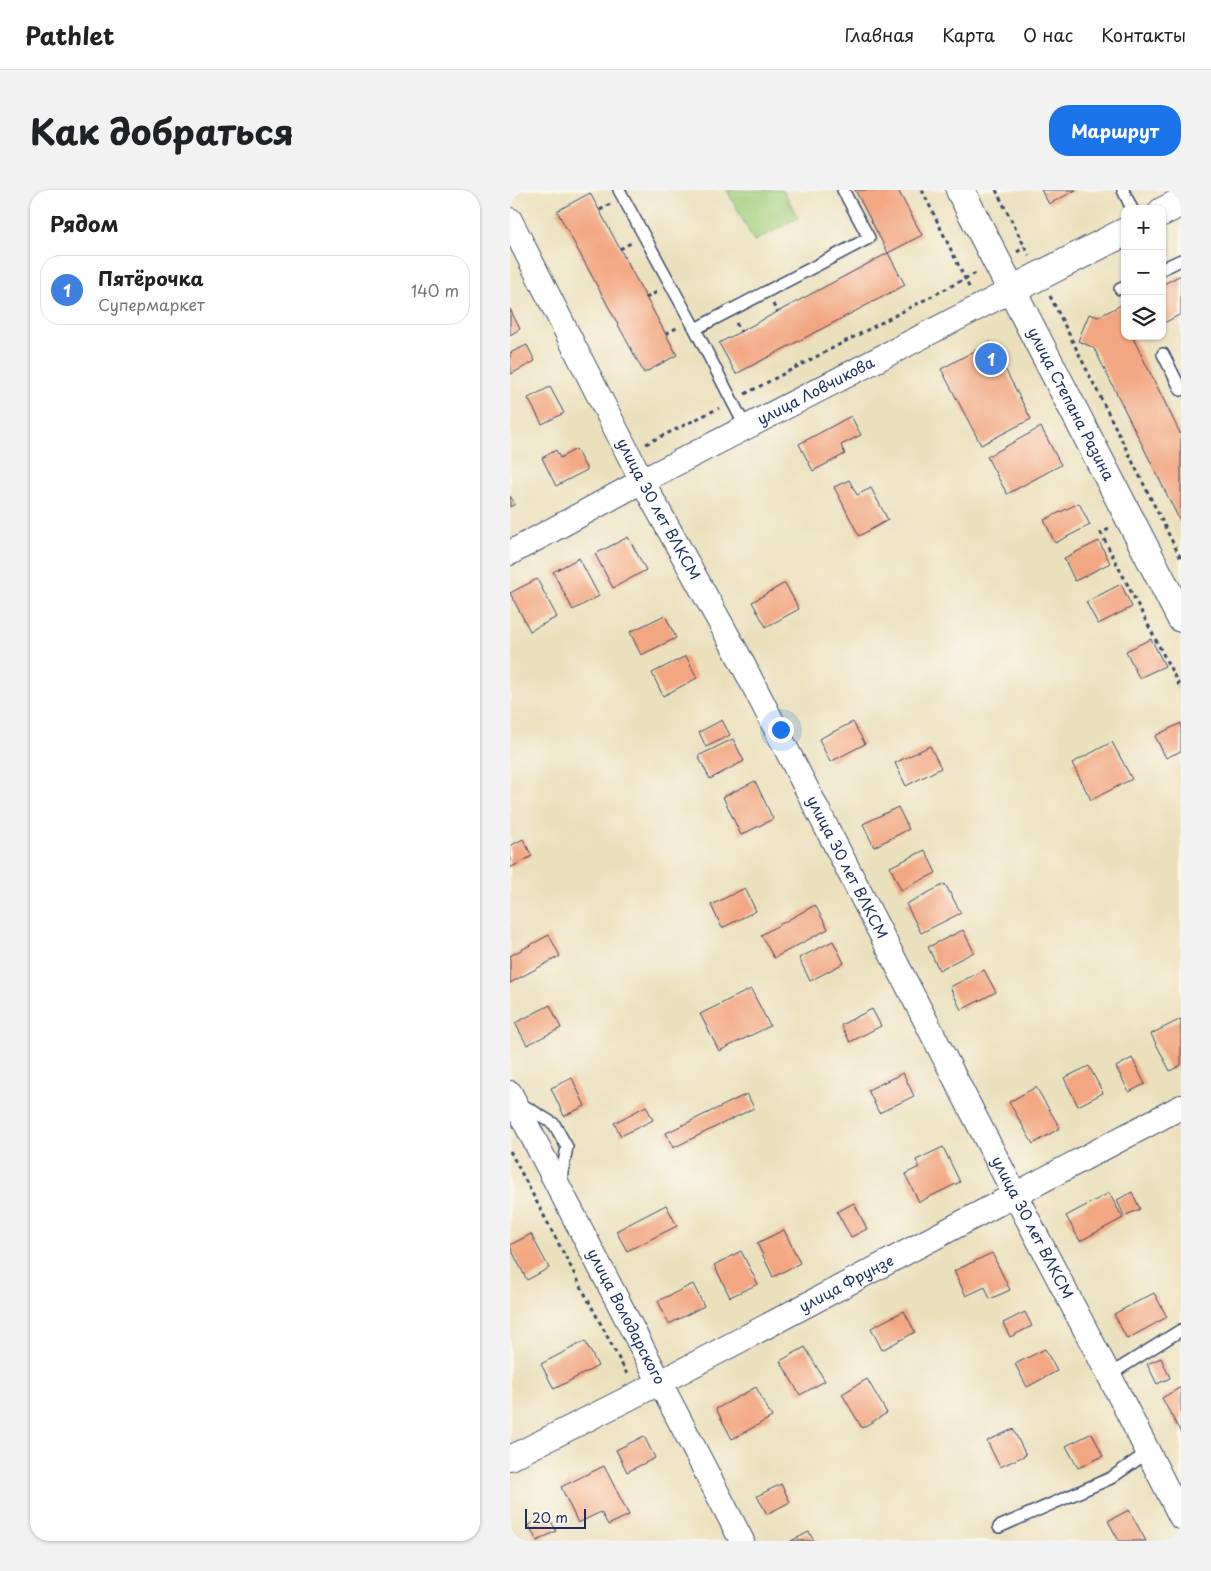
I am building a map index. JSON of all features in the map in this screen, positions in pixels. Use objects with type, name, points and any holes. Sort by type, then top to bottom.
[{"type":"street","name":"улица Степана Разина","points":[[960,190],[1181,618]]},
{"type":"street","points":[[1166,210],[1181,202]]},
{"type":"street","name":"улица 30 лет ВЛКСМ","points":[[510,220],[642,481],[737,653],[1181,1517]]},
{"type":"street","name":"улица Ловчикова","points":[[510,553],[642,481],[1121,234]]},
{"type":"street","name":"улица Володарского","points":[[512,1096],[742,1541]]},
{"type":"street","name":"улица Фрунзе","points":[[510,1458],[661,1382],[1181,1107]]},
{"type":"lane","points":[[619,190],[695,329],[746,428]]},
{"type":"lane","points":[[695,329],[869,238],[843,190]]},
{"type":"lane","points":[[1122,190],[1130,205]]},
{"type":"lane","points":[[1166,267],[1181,260]]},
{"type":"lane","points":[[1163,354],[1181,390]]},
{"type":"lane","points":[[1109,1374],[1181,1330]]},
{"type":"lane","points":[[999,1527],[1111,1478],[1148,1452]]},
{"type":"path","points":[[922,190],[979,307]]},
{"type":"path","points":[[996,190],[1181,559]]},
{"type":"path","points":[[628,453],[732,401],[1025,247]]},
{"type":"path","points":[[1130,518],[1101,533],[1181,689]]},
{"type":"path","points":[[510,1151],[638,1394]]},
{"type":"green space","points":[[727,190],[783,190],[798,218],[754,241]]},
{"type":"building","points":[[855,190],[898,190],[922,235],[888,253]]},
{"type":"building","points":[[1041,190],[1076,190],[1049,204]]},
{"type":"building","points":[[590,193],[677,355],[644,373],[557,211]]},
{"type":"building","points":[[888,253],[905,285],[736,374],[719,343]]},
{"type":"building","points":[[1181,275],[1181,314],[1166,322],[1166,295],[1166,283]]},
{"type":"building","points":[[1121,305],[1121,340],[1134,340],[1181,435],[1181,523],[1095,350],[1078,341],[1089,314],[1098,317]]},
{"type":"building","points":[[510,309],[520,329],[510,335]]},
{"type":"building","points":[[991,342],[1031,419],[981,445],[941,369]]},
{"type":"building","points":[[527,345],[535,361],[511,374],[510,353]]},
{"type":"building","points":[[550,387],[564,413],[542,424],[528,398]]},
{"type":"building","points":[[851,416],[861,435],[841,445],[845,454],[813,471],[799,444]]},
{"type":"building","points":[[1041,427],[1061,465],[1007,494],[987,457]]},
{"type":"building","points":[[576,449],[587,470],[556,486],[542,458],[556,450],[560,458]]},
{"type":"building","points":[[849,480],[857,495],[871,488],[888,520],[859,536],[834,487]]},
{"type":"building","points":[[510,496],[515,504],[510,507]]},
{"type":"building","points":[[1079,503],[1090,525],[1055,543],[1044,520]]},
{"type":"building","points":[[628,537],[646,570],[613,588],[595,554]]},
{"type":"building","points":[[1099,541],[1110,563],[1075,581],[1064,558]]},
{"type":"building","points":[[579,558],[599,596],[573,610],[553,572]]},
{"type":"building","points":[[537,579],[557,617],[530,631],[510,593]]},
{"type":"building","points":[[785,583],[799,609],[766,627],[752,602]]},
{"type":"building","points":[[1121,584],[1132,607],[1098,624],[1086,602]]},
{"type":"building","points":[[665,615],[676,638],[641,655],[630,632]]},
{"type":"building","points":[[1151,639],[1165,666],[1139,678],[1126,651]]},
{"type":"building","points":[[686,656],[697,678],[663,696],[652,673]]},
{"type":"building","points":[[722,720],[730,735],[706,747],[699,732]]},
{"type":"building","points":[[853,722],[865,744],[830,762],[819,739]]},
{"type":"building","points":[[1181,723],[1181,751],[1166,758],[1155,736]]},
{"type":"building","points":[[733,739],[744,761],[710,779],[698,756]]},
{"type":"building","points":[[1112,742],[1132,779],[1091,800],[1072,763]]},
{"type":"building","points":[[930,746],[941,768],[906,786],[895,763]]},
{"type":"building","points":[[755,781],[773,819],[741,835],[723,797]]},
{"type":"building","points":[[898,807],[909,829],[874,847],[863,824]]},
{"type":"building","points":[[523,839],[532,856],[510,868],[510,846]]},
{"type":"building","points":[[925,850],[936,873],[901,890],[890,867]]},
{"type":"building","points":[[945,884],[961,913],[921,933],[906,904]]},
{"type":"building","points":[[745,888],[756,911],[722,928],[711,905]]},
{"type":"building","points":[[815,905],[828,929],[774,958],[761,935]]},
{"type":"building","points":[[963,930],[974,952],[939,970],[928,947]]},
{"type":"building","points":[[549,935],[560,956],[510,983],[510,956]]},
{"type":"building","points":[[833,941],[844,963],[810,981],[799,958]]},
{"type":"building","points":[[984,970],[996,992],[961,1010],[950,987]]},
{"type":"building","points":[[751,989],[770,1026],[719,1051],[700,1014]]},
{"type":"building","points":[[550,1005],[561,1028],[527,1045],[515,1023]]},
{"type":"building","points":[[872,1009],[881,1026],[850,1042],[841,1025]]},
{"type":"building","points":[[1181,1019],[1181,1065],[1170,1071],[1151,1034]]},
{"type":"building","points":[[1132,1058],[1145,1084],[1129,1092],[1116,1067]]},
{"type":"building","points":[[1089,1066],[1103,1093],[1078,1106],[1064,1078]]},
{"type":"building","points":[[903,1073],[914,1096],[879,1113],[868,1090]]},
{"type":"building","points":[[572,1078],[585,1106],[564,1116],[551,1088]]},
{"type":"building","points":[[1036,1087],[1060,1128],[1033,1144],[1009,1102]]},
{"type":"building","points":[[747,1094],[754,1108],[673,1148],[666,1133]]},
{"type":"building","points":[[646,1106],[653,1120],[621,1136],[614,1123]]},
{"type":"building","points":[[943,1147],[960,1182],[919,1202],[905,1174],[919,1167],[916,1160]]},
{"type":"building","points":[[1132,1192],[1140,1209],[1124,1216],[1117,1200]]},
{"type":"building","points":[[1109,1193],[1123,1218],[1080,1241],[1066,1216]]},
{"type":"building","points":[[854,1203],[867,1229],[851,1237],[837,1212]]},
{"type":"building","points":[[666,1205],[677,1226],[627,1251],[616,1231]]},
{"type":"building","points":[[784,1230],[800,1263],[773,1277],[757,1243]]},
{"type":"building","points":[[531,1234],[549,1268],[527,1280],[510,1245]]},
{"type":"building","points":[[741,1251],[758,1284],[730,1297],[714,1265]]},
{"type":"building","points":[[992,1253],[1010,1290],[990,1299],[985,1287],[966,1296],[954,1271]]},
{"type":"building","points":[[693,1284],[704,1306],[669,1324],[658,1301]]},
{"type":"building","points":[[1154,1293],[1167,1317],[1127,1339],[1114,1314]]},
{"type":"building","points":[[904,1311],[915,1332],[882,1350],[871,1328]]},
{"type":"building","points":[[1025,1312],[1032,1326],[1010,1337],[1003,1323]]},
{"type":"building","points":[[585,1341],[598,1366],[554,1389],[541,1364]]},
{"type":"building","points":[[805,1347],[825,1381],[800,1395],[780,1361]]},
{"type":"building","points":[[1045,1349],[1057,1371],[1027,1387],[1015,1364]]},
{"type":"building","points":[[1161,1358],[1170,1378],[1157,1384],[1147,1364]]},
{"type":"building","points":[[867,1379],[887,1413],[862,1428],[842,1394]]},
{"type":"building","points":[[756,1387],[772,1417],[732,1439],[716,1409]]},
{"type":"building","points":[[1181,1387],[1181,1433],[1162,1398]]},
{"type":"building","points":[[1013,1429],[1026,1455],[1000,1467],[987,1441]]},
{"type":"building","points":[[1092,1433],[1103,1456],[1078,1468],[1066,1446]]},
{"type":"building","points":[[644,1436],[655,1458],[627,1472],[616,1450]]},
{"type":"building","points":[[604,1466],[629,1515],[608,1525],[601,1512],[578,1523],[561,1487]]},
{"type":"building","points":[[781,1484],[790,1502],[767,1514],[757,1496]]},
{"type":"building","points":[[1129,1510],[1146,1541],[1119,1541],[1108,1521]]},
{"type":"building","points":[[548,1515],[556,1531],[537,1541],[529,1525]]},
{"type":"building","points":[[809,1532],[814,1541],[791,1541]]},
{"type":"place","name":"Пятёрочка","points":[[991,359]]}]
